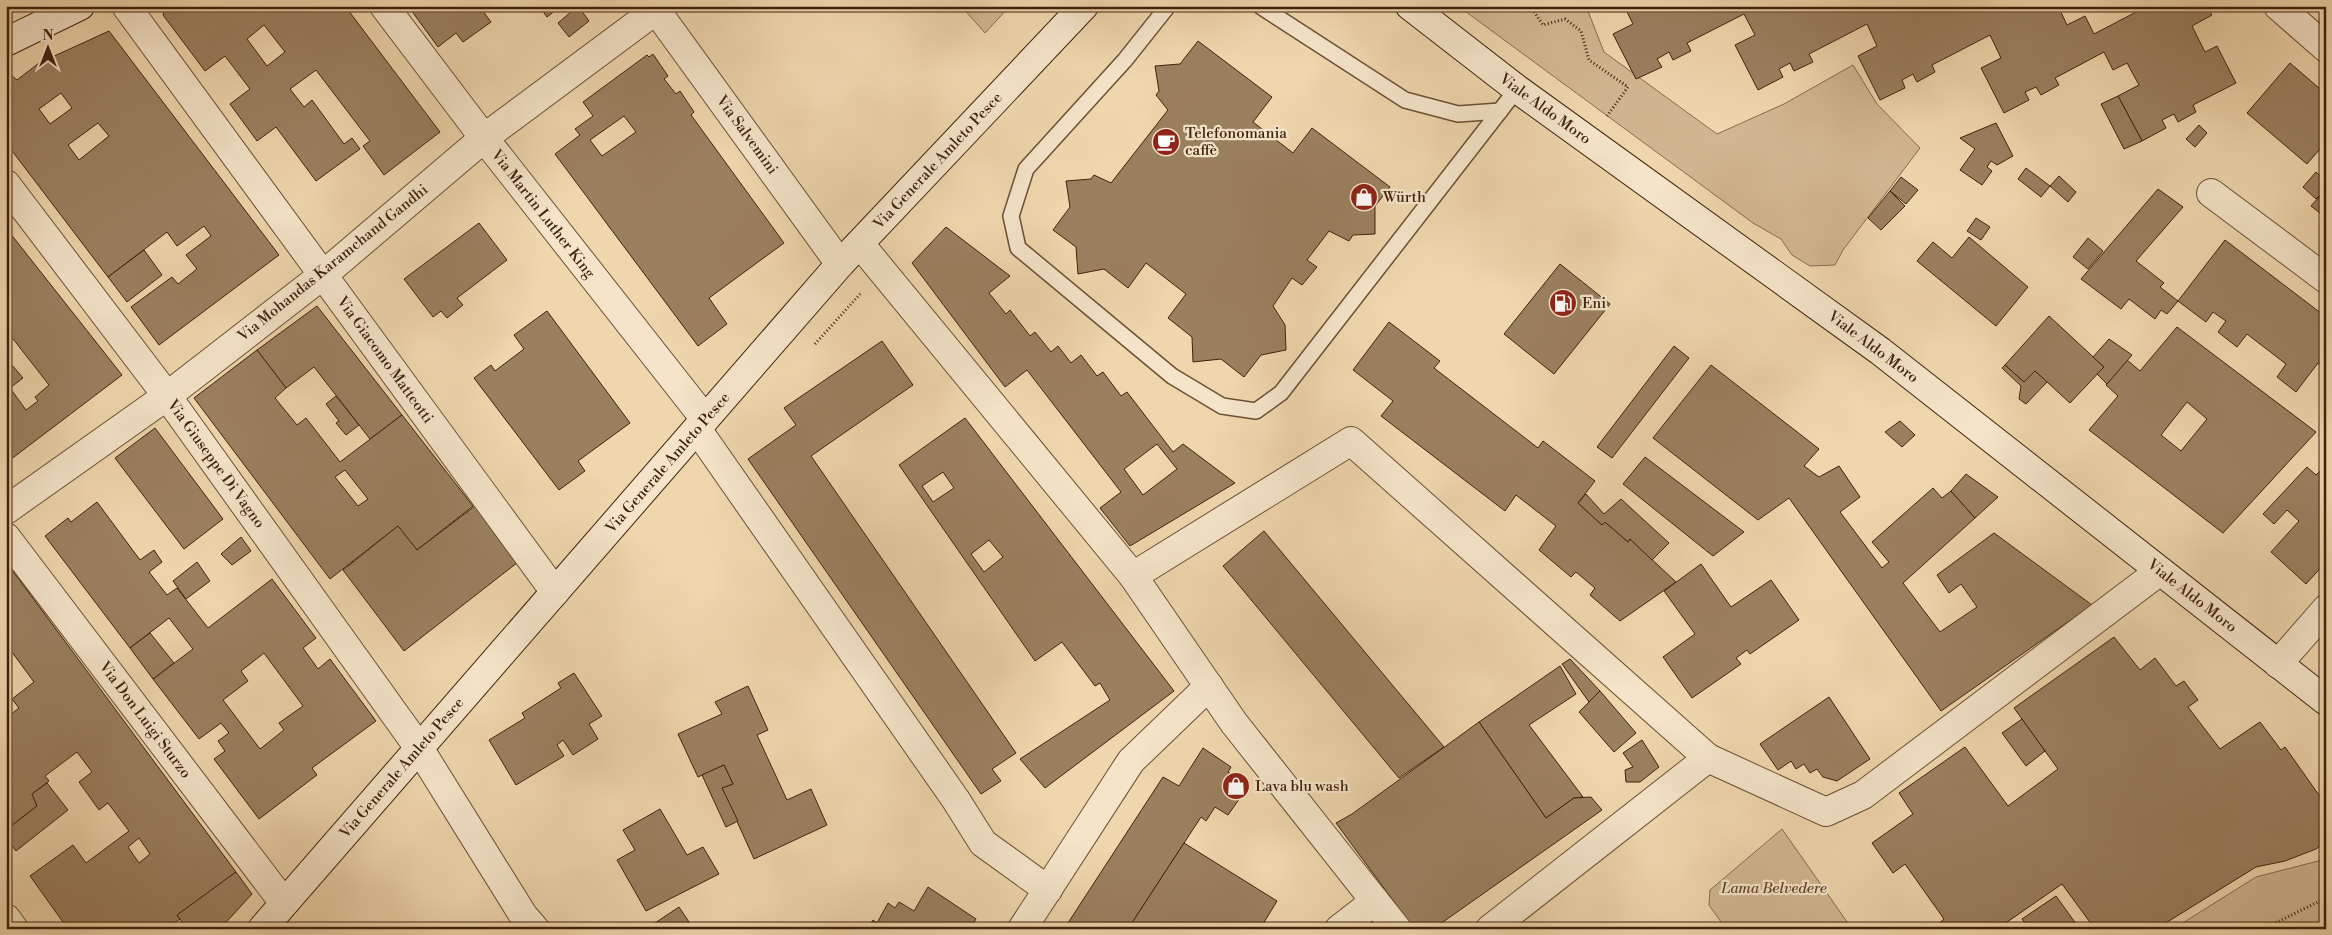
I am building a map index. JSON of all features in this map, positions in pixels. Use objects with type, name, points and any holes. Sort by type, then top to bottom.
[{"type":"street","points":[[6,42],[80,6]]},
{"type":"street","name":"Via Giacomo Matteotti","points":[[126,6],[555,592]]},
{"type":"street","name":"Via Martin Luther King","points":[[384,6],[701,424],[983,843],[1048,890]]},
{"type":"street","name":"Via Generale Amleto Pesce","points":[[262,929],[840,264],[1084,6]]},
{"type":"street","name":"Viale Aldo Moro","points":[[1410,6],[1517,89],[1880,351],[2326,701]]},
{"type":"street","points":[[2278,6],[2326,48]]},
{"type":"street","name":"Via Mohandas Karamchand Gandhi","points":[[6,510],[167,396],[323,275],[484,138],[655,8]]},
{"type":"street","name":"Via Salvemini","points":[[655,8],[840,264]]},
{"type":"street","name":"Via Giuseppe Di Vagno","points":[[6,184],[167,396],[419,748],[523,915],[535,929]]},
{"type":"street","points":[[2211,193],[2326,278]]},
{"type":"street","points":[[860,244],[1133,576],[1234,723],[1397,929]]},
{"type":"street","points":[[1133,576],[1351,441],[1708,758],[1826,812],[1863,795],[2160,571]]},
{"type":"street","name":"Via Don Luigi Sturzo","points":[[6,536],[284,903]]},
{"type":"street","points":[[2278,664],[2326,609]]},
{"type":"street","points":[[1022,929],[1131,761],[1209,686]]},
{"type":"street","points":[[1490,929],[1708,758]]},
{"type":"street","points":[[1339,929],[1375,901]]},
{"type":"street","points":[[6,918],[14,929]]},
{"type":"lane","points":[[1168,6],[1125,60],[1026,169],[1011,216],[1018,248],[1172,376],[1222,406],[1256,411],[1281,393],[1517,89]]},
{"type":"lane","points":[[1260,6],[1405,100],[1458,114],[1500,111]]},
{"type":"path","points":[[1530,6],[1543,25],[1565,20],[1581,31],[1588,60],[1628,87],[1588,141]]},
{"type":"path","points":[[2263,929],[2326,898]]},
{"type":"green space","points":[[961,6],[1010,6],[985,33]]},
{"type":"green space","points":[[1458,6],[1586,6],[1604,52],[1717,134],[1784,104],[1853,65],[1877,104],[1920,148],[1843,250],[1835,265],[1810,266],[1792,255],[1781,239],[1753,223]]},
{"type":"green space","name":"Lama Belvedere","points":[[1782,829],[1852,929],[1726,929],[1709,905],[1710,890]]},
{"type":"green space","points":[[2326,859],[2326,929],[2173,929],[2256,877]]},
{"type":"building","points":[[166,6],[345,6],[440,132],[384,175],[363,146],[370,141],[316,70],[290,89],[304,107],[312,100],[344,144],[352,138],[360,149],[316,181],[276,127],[257,141],[230,104],[250,89],[225,56],[205,71],[163,15]],"holes":[[[264,25],[285,52],[267,66],[247,39]]]},
{"type":"building","points":[[408,6],[479,6],[491,22],[463,42],[456,33],[438,47]]},
{"type":"building","points":[[539,6],[561,6],[547,17]]},
{"type":"building","points":[[578,6],[589,21],[569,37],[558,23]]},
{"type":"building","points":[[1624,6],[1941,6],[1944,12],[1955,6],[2058,6],[2067,25],[2085,16],[2094,34],[2140,10],[2138,6],[2207,6],[2212,15],[2192,26],[2205,52],[2217,46],[2236,83],[2193,105],[2196,112],[2178,122],[2174,114],[2162,120],[2166,128],[2142,141],[2118,96],[2139,85],[2127,63],[2113,70],[2104,52],[2055,78],[2059,85],[2041,95],[2036,87],[2025,92],[2029,100],[2004,113],[1981,68],[2001,58],[1990,35],[1932,65],[1935,72],[1917,82],[1913,74],[1902,80],[1905,88],[1880,100],[1858,56],[1877,46],[1867,24],[1809,54],[1813,62],[1794,71],[1790,63],[1779,69],[1783,77],[1758,90],[1735,45],[1755,35],[1744,14],[1687,43],[1691,51],[1673,60],[1669,52],[1657,59],[1662,67],[1636,79],[1613,34],[1633,24]]},
{"type":"building","points":[[109,31],[279,255],[159,345],[131,307],[172,277],[178,284],[197,269],[186,255],[211,236],[204,226],[177,246],[167,232],[108,277],[6,143],[6,78],[11,75],[17,80],[39,63]],"holes":[[[61,93],[72,108],[50,124],[39,109]],[[98,123],[109,136],[79,160],[68,145]]]},
{"type":"building","points":[[1198,41],[1272,97],[1253,122],[1293,153],[1312,128],[1390,187],[1375,206],[1375,234],[1353,235],[1349,241],[1329,231],[1307,260],[1317,267],[1302,285],[1292,278],[1273,306],[1285,325],[1286,350],[1261,355],[1244,377],[1221,359],[1193,362],[1192,337],[1168,318],[1186,294],[1146,263],[1128,288],[1104,269],[1078,274],[1076,247],[1053,230],[1070,207],[1066,181],[1091,179],[1094,175],[1111,183],[1168,110],[1156,95],[1159,91],[1155,66],[1180,64]]},
{"type":"building","points":[[653,54],[668,76],[664,79],[676,94],[680,91],[694,112],[691,115],[784,243],[709,298],[727,324],[698,346],[555,154],[580,135],[575,129],[593,116],[583,102],[647,55],[649,57]],"holes":[[[624,116],[636,132],[602,156],[590,140]]]},
{"type":"building","points":[[2290,63],[2326,94],[2326,155],[2319,150],[2307,164],[2247,113]]},
{"type":"building","points":[[2118,96],[2142,141],[2124,149],[2101,104]]},
{"type":"building","points":[[1996,123],[2013,156],[1997,165],[1991,161],[1987,167],[1992,171],[1982,185],[1960,170],[1975,149],[1960,138]]},
{"type":"building","points":[[2199,125],[2207,133],[2195,147],[2186,139]]},
{"type":"building","points":[[2026,168],[2050,186],[2041,197],[2018,179]]},
{"type":"building","points":[[2316,172],[2326,181],[2326,189],[2316,199],[2303,187]]},
{"type":"building","points":[[2059,176],[2076,192],[2068,202],[2050,186]]},
{"type":"building","points":[[1901,177],[1918,190],[1906,204],[1890,191]]},
{"type":"building","points":[[2158,189],[2183,207],[2136,261],[2164,283],[2160,287],[2178,301],[2167,314],[2161,310],[2155,319],[2129,299],[2121,309],[2081,279]]},
{"type":"building","points":[[2326,189],[2326,218],[2311,206]]},
{"type":"building","points":[[1890,191],[1905,206],[1881,230],[1868,218]]},
{"type":"building","points":[[1976,218],[1990,227],[1981,240],[1967,231]]},
{"type":"building","points":[[479,223],[507,260],[457,298],[463,305],[447,318],[441,311],[433,317],[404,279]]},
{"type":"building","points":[[946,227],[1010,276],[989,293],[1006,314],[1010,310],[1030,336],[1035,332],[1051,352],[1058,346],[1071,363],[1081,355],[1097,376],[1103,372],[1121,396],[1127,392],[1173,452],[1183,444],[1235,483],[1130,546],[1100,508],[1121,492],[1027,370],[1005,387],[912,263]],"holes":[[[1157,444],[1177,469],[1143,495],[1124,469]]]},
{"type":"building","points":[[6,228],[122,375],[6,463],[6,358],[23,378],[10,388],[26,410],[38,401],[35,397],[49,385],[10,335],[6,338]]},
{"type":"building","points":[[1969,237],[2028,287],[1996,326],[1917,261],[1933,242],[1952,258]]},
{"type":"building","points":[[2088,238],[2103,251],[2088,269],[2073,257]]},
{"type":"building","points":[[2225,240],[2326,317],[2326,369],[2318,363],[2296,392],[2277,377],[2286,364],[2247,334],[2237,347],[2218,332],[2226,321],[2213,312],[2206,322],[2178,301]]},
{"type":"building","points":[[144,250],[162,275],[127,302],[108,277]]},
{"type":"building","points":[[1560,264],[1610,304],[1554,374],[1504,334]]},
{"type":"building","points":[[317,306],[402,415],[370,439],[314,367],[286,388],[257,350]]},
{"type":"building","points":[[547,311],[630,423],[578,461],[585,471],[559,490],[474,378],[491,365],[495,371],[524,349],[514,335]]},
{"type":"building","points":[[2049,316],[2104,367],[2070,403],[2035,371],[2024,382],[2005,365]]},
{"type":"building","points":[[1389,322],[1440,361],[1434,368],[1538,448],[1543,441],[1595,481],[1578,503],[1602,525],[1605,522],[1628,542],[1630,539],[1676,582],[1620,621],[1590,595],[1595,588],[1576,572],[1571,577],[1539,550],[1556,526],[1516,495],[1505,511],[1381,416],[1393,401],[1353,370]]},
{"type":"building","points":[[2177,327],[2316,432],[2223,533],[2089,430],[2118,396],[2106,385],[2127,360],[2140,371]],"holes":[[[2187,402],[2207,419],[2181,451],[2161,435]]]},
{"type":"building","points":[[2109,339],[2132,355],[2107,384],[2097,374],[2104,367],[2093,357]]},
{"type":"building","points":[[882,341],[913,385],[811,456],[1016,753],[992,769],[1001,781],[981,794],[748,459],[796,425],[784,408]]},
{"type":"building","points":[[1674,346],[1689,358],[1612,458],[1597,447]]},
{"type":"building","points":[[257,350],[286,388],[275,398],[297,425],[306,418],[340,462],[402,415],[473,506],[417,550],[398,526],[330,579],[194,398]],"holes":[[[345,470],[368,499],[358,506],[335,477]]]},
{"type":"building","points":[[1711,365],[1819,449],[1804,466],[1819,477],[1839,466],[1860,497],[1840,512],[1882,568],[1889,562],[1872,542],[1933,488],[1942,498],[1951,491],[1975,518],[1903,583],[1940,632],[1977,607],[1961,584],[1949,593],[1937,575],[1994,533],[2092,605],[1941,711],[1789,498],[1758,520],[1653,438]]},
{"type":"building","points":[[2005,365],[2024,382],[2035,371],[2047,382],[2026,404],[2019,399],[2021,386],[2002,368]]},
{"type":"building","points":[[336,396],[359,425],[346,435],[336,423],[339,421],[326,404]]},
{"type":"building","points":[[965,418],[1174,691],[1045,788],[1020,759],[1110,700],[1100,683],[1095,686],[1062,642],[1035,661],[899,465]],"holes":[[[943,472],[954,488],[933,502],[922,486]],[[989,540],[1003,557],[984,572],[971,554]]]},
{"type":"building","points":[[1900,421],[1915,435],[1902,447],[1885,432]]},
{"type":"building","points":[[155,428],[223,519],[184,549],[115,458]]},
{"type":"building","points":[[1645,457],[1744,532],[1713,556],[1623,484]]},
{"type":"building","points":[[2326,465],[2326,562],[2306,584],[2271,552],[2299,521],[2287,510],[2274,524],[2263,514],[2307,467],[2316,475]]},
{"type":"building","points":[[1966,474],[1998,497],[1975,518],[1951,491]]},
{"type":"building","points":[[1586,494],[1604,514],[1621,499],[1669,543],[1652,560],[1630,539],[1628,542],[1605,522],[1602,525],[1578,503]]},
{"type":"building","points":[[97,502],[140,560],[154,550],[162,562],[149,572],[167,595],[177,588],[208,628],[272,579],[316,638],[303,648],[318,669],[330,659],[376,721],[312,768],[317,775],[259,819],[214,759],[225,751],[218,741],[229,733],[221,723],[199,739],[153,679],[193,649],[169,618],[130,648],[45,536],[68,518],[71,522]],"holes":[[[264,653],[303,706],[279,723],[284,730],[260,749],[223,700],[248,681],[241,671]]]},
{"type":"building","points":[[479,503],[522,559],[404,651],[343,570],[398,526],[417,550]]},
{"type":"building","points":[[1264,531],[1444,747],[1399,778],[1223,566]]},
{"type":"building","points":[[241,537],[251,551],[232,565],[221,554]]},
{"type":"building","points":[[197,562],[210,581],[186,599],[173,581]]},
{"type":"building","points":[[1701,564],[1731,607],[1771,580],[1799,620],[1750,654],[1747,650],[1736,658],[1741,664],[1692,698],[1663,657],[1695,634],[1664,591]]},
{"type":"building","points":[[12,570],[236,872],[177,915],[180,919],[166,929],[68,929],[30,876],[73,845],[86,863],[129,831],[108,803],[99,810],[79,782],[92,772],[77,752],[45,776],[49,781],[32,794],[37,806],[6,830],[6,718],[19,708],[12,699],[34,682],[6,644],[6,574]],"holes":[[[139,838],[150,854],[139,863],[128,847]]]},
{"type":"building","points":[[150,633],[174,663],[153,679],[130,648]]},
{"type":"building","points":[[2114,637],[2140,670],[2155,658],[2176,686],[2184,681],[2198,700],[2188,707],[2220,749],[2260,722],[2281,750],[2285,747],[2326,805],[2326,842],[2316,849],[2285,861],[2256,867],[2156,929],[2095,929],[2062,884],[1997,929],[1933,929],[1944,919],[1905,864],[1893,873],[1872,843],[1913,814],[1899,793],[1965,747],[2008,806],[2058,769],[2014,708]]},
{"type":"building","points":[[1570,659],[1600,691],[1589,702],[1562,664]]},
{"type":"building","points":[[1560,666],[1576,694],[1529,725],[1583,797],[1574,798],[1546,818],[1479,722]]},
{"type":"building","points":[[574,673],[602,716],[589,724],[598,739],[573,755],[563,740],[557,745],[564,756],[516,785],[489,740],[525,718],[522,713],[561,688],[558,683]]},
{"type":"building","points":[[748,686],[768,730],[757,735],[787,800],[811,789],[827,825],[754,859],[722,788],[733,784],[724,765],[698,777],[678,734],[722,714],[715,702]]},
{"type":"building","points":[[1600,691],[1636,733],[1614,752],[1579,712]]},
{"type":"building","points":[[1829,697],[1870,759],[1837,781],[1823,777],[1817,769],[1810,773],[1804,764],[1796,769],[1791,761],[1778,770],[1760,744]]},
{"type":"building","points":[[2022,719],[2045,751],[2026,766],[2002,733]]},
{"type":"building","points":[[1479,722],[1546,818],[1574,798],[1591,797],[1602,810],[1433,929],[1414,929],[1336,823],[1352,814]]},
{"type":"building","points":[[1642,740],[1659,767],[1640,782],[1626,782],[1625,770],[1633,767],[1623,753]]},
{"type":"building","points":[[1203,748],[1231,767],[1228,772],[1249,785],[1228,815],[1215,807],[1206,821],[1201,817],[1128,929],[1064,929],[1163,777],[1179,786]]},
{"type":"building","points":[[724,765],[733,784],[722,788],[738,821],[726,827],[702,775]]},
{"type":"building","points":[[47,783],[68,810],[16,851],[6,838],[6,830],[37,806],[32,794]]},
{"type":"building","points":[[660,809],[687,855],[703,847],[719,874],[646,911],[617,860],[635,850],[623,830]]},
{"type":"building","points":[[1184,843],[1277,901],[1260,929],[1128,929]]},
{"type":"building","points":[[236,872],[252,894],[220,929],[187,929],[177,915]]},
{"type":"building","points":[[928,887],[976,919],[970,929],[868,929],[873,920],[877,923],[888,903],[895,908],[899,902],[914,911]]},
{"type":"building","points":[[2056,896],[2079,928],[2029,929],[2022,919]]},
{"type":"building","points":[[679,907],[689,922],[678,929],[646,929]]},
{"type":"place","name":"Telefonomania caffè","points":[[1166,142]]},
{"type":"place","name":"Würth","points":[[1364,197]]},
{"type":"place","name":"Eni","points":[[1563,303]]},
{"type":"place","name":"Lava blu wash","points":[[1236,786]]}]
